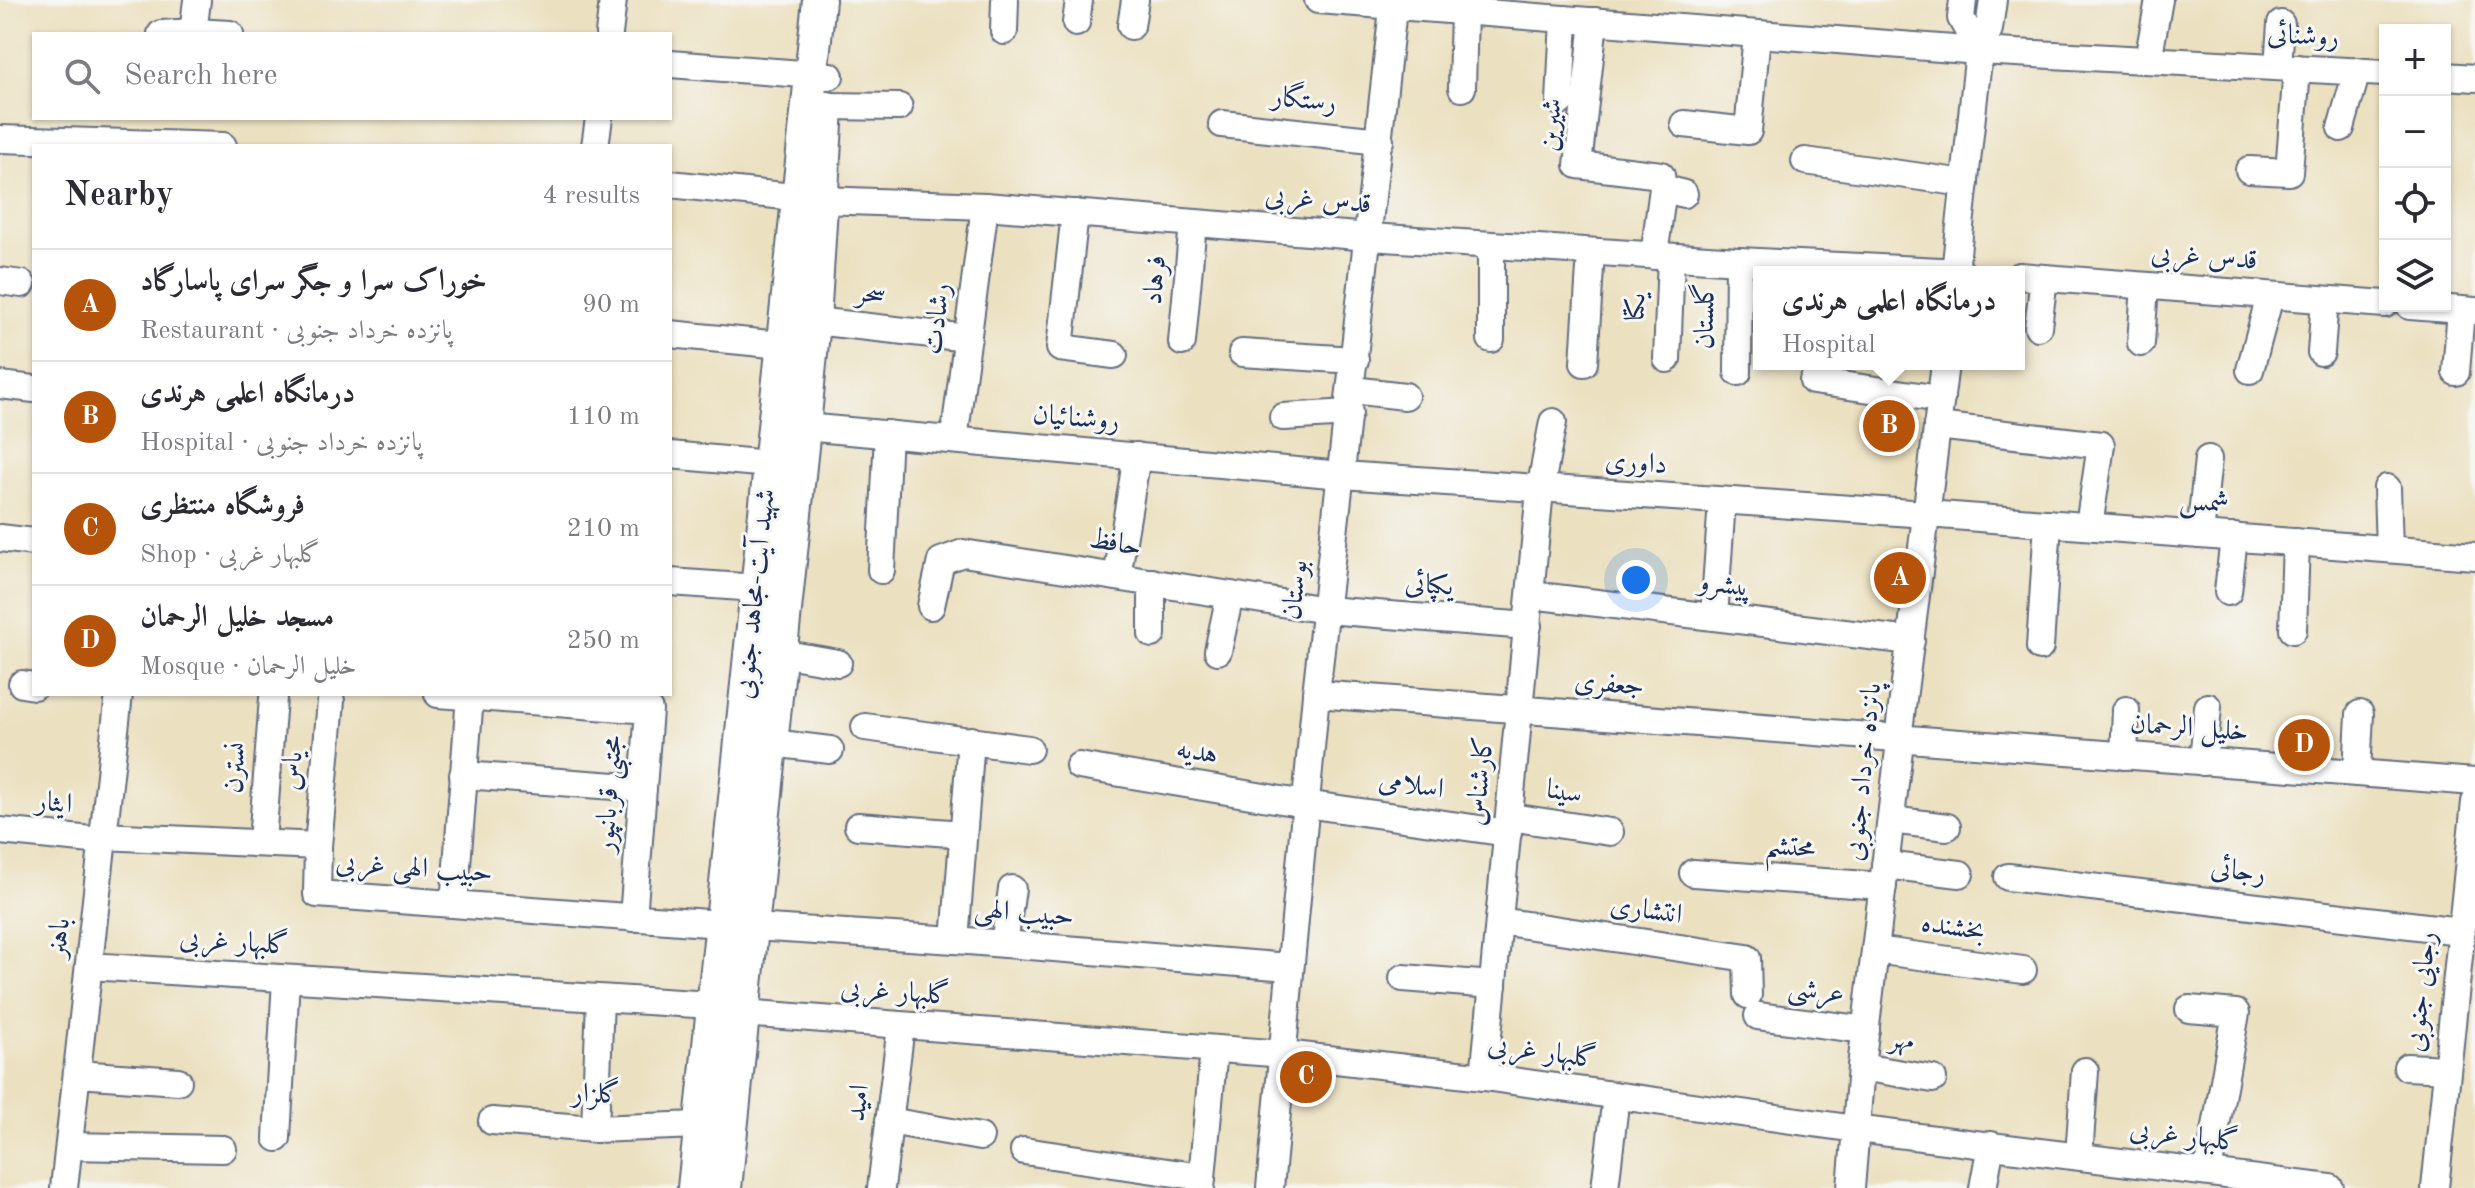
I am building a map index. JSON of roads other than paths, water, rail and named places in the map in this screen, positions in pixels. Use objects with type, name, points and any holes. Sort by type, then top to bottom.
[{"type":"main road","name":"شهید آیت-مجاهد جنوبی","points":[[819,0],[822,86]]},
{"type":"main road","name":"شهید آیت-مجاهد جنوبی","points":[[725,1188],[726,1009],[721,924],[781,345],[810,198],[822,86],[837,0]]},
{"type":"main road","name":"شهید آیت-مجاهد جنوبی","points":[[694,1188],[699,1125],[726,1009],[753,927],[814,321],[810,198]]},
{"type":"street","points":[[194,32],[197,0]]},
{"type":"street","points":[[609,32],[613,0]]},
{"type":"street","points":[[1004,31],[1005,0]]},
{"type":"street","points":[[1131,26],[1135,0]]},
{"type":"street","name":"روشنائی","points":[[1318,0],[1394,3],[1979,51],[2379,73]]},
{"type":"street","points":[[1963,0],[1961,18],[1979,51]]},
{"type":"street","points":[[1958,266],[1979,51],[1989,29],[1993,0]]},
{"type":"street","points":[[2148,60],[2159,0]]},
{"type":"street","name":"بوستان","points":[[1270,1188],[1316,694],[1394,3]]},
{"type":"street","points":[[1462,88],[1464,11]]},
{"type":"street","points":[[1560,102],[1564,19]]},
{"type":"street","name":"شیرین","points":[[1594,21],[1578,165],[1661,175],[1674,191]]},
{"type":"street","points":[[2249,170],[2289,172],[2288,68],[2281,24]]},
{"type":"street","points":[[1684,124],[1748,131],[1757,34]]},
{"type":"street","points":[[672,64],[822,86],[899,107]]},
{"type":"street","points":[[2341,128],[2357,71]]},
{"type":"street","points":[[2451,76],[2475,78]]},
{"type":"street","points":[[595,144],[599,120]]},
{"type":"street","name":"رستگار","points":[[1222,124],[1380,141]]},
{"type":"street","points":[[0,139],[182,136],[215,144]]},
{"type":"street","points":[[1805,161],[1965,183]]},
{"type":"street","name":"قدس غربی","points":[[672,184],[810,198],[985,206],[1370,237],[1838,266]]},
{"type":"street","name":"یکتا","points":[[1667,359],[1662,256],[1674,191]]},
{"type":"street","name":"رشادت","points":[[954,440],[985,206]]},
{"type":"street","points":[[1075,213],[1060,348],[1114,355]]},
{"type":"street","name":"فرهاد","points":[[1182,342],[1193,223]]},
{"type":"street","points":[[1491,245],[1491,339]]},
{"type":"street","points":[[1584,363],[1591,252]]},
{"type":"street","name":"گلستان","points":[[1738,372],[1739,261]]},
{"type":"street","points":[[2031,277],[2038,327]]},
{"type":"street","name":"قدس غربی","points":[[2031,277],[2379,304]]},
{"type":"street","points":[[2141,343],[2145,286]]},
{"type":"street","points":[[2250,370],[2270,296]]},
{"type":"street","points":[[2321,352],[2325,300]]},
{"type":"street","points":[[2456,372],[2468,310]]},
{"type":"street","name":"سحر","points":[[814,321],[968,338]]},
{"type":"street","points":[[672,334],[781,345]]},
{"type":"street","points":[[1242,353],[1355,360]]},
{"type":"street","name":"پانزده خرداد جنوبی","points":[[1851,1188],[1861,1067],[1898,739],[1944,370]]},
{"type":"street","points":[[1813,381],[1941,399]]},
{"type":"street","points":[[0,385],[32,389]]},
{"type":"street","points":[[1283,417],[1350,402],[1405,396]]},
{"type":"street","name":"کارشناس","points":[[1484,1077],[1540,490],[1553,422]]},
{"type":"street","points":[[1937,426],[2101,445],[2089,526]]},
{"type":"street","name":"روشنائیان","points":[[804,427],[1342,475]]},
{"type":"street","points":[[881,570],[888,434]]},
{"type":"street","points":[[672,455],[769,464]]},
{"type":"street","points":[[1117,577],[1137,456]]},
{"type":"street","points":[[2200,535],[2208,459]]},
{"type":"street","name":"داوری","points":[[1342,475],[1927,514]]},
{"type":"street","points":[[2387,488],[2389,549]]},
{"type":"street","points":[[1714,617],[1722,501]]},
{"type":"street","name":"شمس","points":[[1927,514],[2475,556]]},
{"type":"street","points":[[2040,647],[2048,523]]},
{"type":"street","points":[[2228,592],[2234,537]]},
{"type":"street","points":[[0,538],[32,542]]},
{"type":"street","points":[[2293,630],[2296,542]]},
{"type":"street","name":"حافظ","points":[[931,606],[941,561],[963,553],[1326,610]]},
{"type":"street","points":[[672,582],[757,588]]},
{"type":"street","points":[[1152,582],[1152,634]]},
{"type":"street","points":[[1218,651],[1230,595]]},
{"type":"street","name":"پیشرو","points":[[1531,595],[1911,641]]},
{"type":"street","name":"یکپائی","points":[[1326,610],[1528,626]]},
{"type":"street","points":[[780,653],[838,663]]},
{"type":"street","name":"جعفری","points":[[1316,694],[1898,739]]},
{"type":"street","name":"باهنر","points":[[64,1188],[102,838],[114,696]]},
{"type":"street","points":[[454,904],[470,696]]},
{"type":"street","name":"مجتبی قربانپور","points":[[470,696],[649,710],[633,918]]},
{"type":"street","name":"نسترن","points":[[262,842],[273,698]]},
{"type":"street","name":"یاس","points":[[318,846],[331,701]]},
{"type":"street","points":[[2203,762],[2208,707]]},
{"type":"street","points":[[2124,756],[2126,710]]},
{"type":"street","points":[[2357,773],[2360,714]]},
{"type":"street","points":[[865,727],[1029,749]]},
{"type":"street","name":"خلیل الرحمان","points":[[1898,739],[2475,782]]},
{"type":"street","points":[[955,940],[971,740]]},
{"type":"street","points":[[772,743],[830,750]]},
{"type":"street","name":"هدیه","points":[[1079,766],[1305,804]]},
{"type":"street","points":[[463,775],[643,788]]},
{"type":"street","name":"رجایی جنوبی","points":[[2435,1188],[2466,920],[2475,802]]},
{"type":"street","name":"اسلامی","points":[[1305,804],[1509,825]]},
{"type":"street","points":[[1891,820],[1947,827]]},
{"type":"street","name":"سینا","points":[[1509,825],[1610,832]]},
{"type":"street","points":[[858,826],[963,834]]},
{"type":"street","name":"ایثار","points":[[0,831],[102,838]]},
{"type":"street","name":"حبیب الهی غربی","points":[[102,838],[318,846],[317,894],[721,924]]},
{"type":"street","name":"محتشم","points":[[1693,873],[1960,874]]},
{"type":"street","name":"رجائی","points":[[2008,877],[2466,920]]},
{"type":"street","points":[[1004,944],[1012,889]]},
{"type":"street","name":"انتشاری","points":[[1499,921],[1747,958],[1753,1006]]},
{"type":"street","name":"حبیب الهی","points":[[753,927],[1289,967]]},
{"type":"street","name":"بخشنده","points":[[1875,950],[2023,970]]},
{"type":"street","name":"گلبهار غربی","points":[[89,966],[600,999],[901,1026],[1284,1054],[1484,1077],[1856,1129],[2079,1156],[2172,1178],[2208,1172],[2330,1188]]},
{"type":"street","points":[[1403,978],[1493,985]]},
{"type":"street","points":[[277,1138],[286,979]]},
{"type":"street","points":[[595,1129],[600,999]]},
{"type":"street","name":"عرشی","points":[[1753,1006],[1866,1030]]},
{"type":"street","points":[[2189,1009],[2236,1013],[2208,1172]]},
{"type":"street","name":"امید","points":[[881,1188],[901,1026]]},
{"type":"street","points":[[1024,1151],[1202,1182],[1214,1049]]},
{"type":"street","name":"مهر","points":[[1861,1067],[1933,1079]]},
{"type":"street","points":[[2407,1067],[2447,1069]]},
{"type":"street","points":[[2079,1156],[2085,1071]]},
{"type":"street","points":[[77,1074],[178,1081]]},
{"type":"street","points":[[1605,1188],[1616,1096]]},
{"type":"street","name":"گلزار","points":[[492,1121],[595,1129],[699,1125]]},
{"type":"street","points":[[889,1121],[980,1137]]},
{"type":"street","points":[[1983,1188],[1991,1145]]},
{"type":"street","points":[[69,1146],[223,1149]]},
{"type":"place","name":"درمانگاه اعلمی هرندی","points":[[1889,426]]},
{"type":"place","name":"خوراک سرا و جگر سرای پاسارگاد","points":[[1900,578]]},
{"type":"place","name":"مسجد خلیل الرحمان","points":[[2304,745]]},
{"type":"place","name":"فروشگاه منتظری","points":[[1306,1077]]}]
